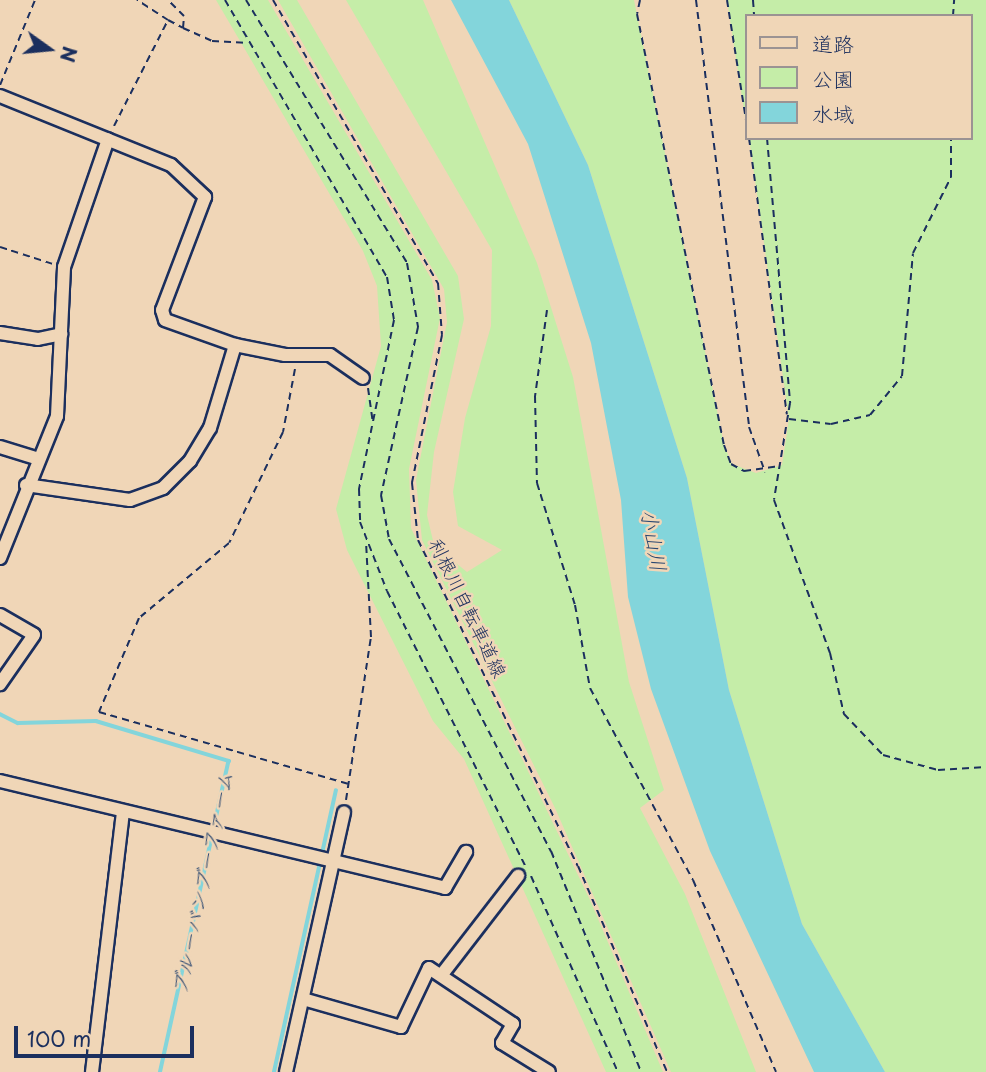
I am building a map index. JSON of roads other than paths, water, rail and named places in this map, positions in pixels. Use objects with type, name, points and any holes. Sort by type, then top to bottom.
[{"type":"street","points":[[0,96],[171,165],[205,197],[162,310],[165,320],[235,345],[299,356],[337,357],[363,378]]},
{"type":"street","points":[[0,558],[26,485],[60,405],[64,267],[108,139]]},
{"type":"street","points":[[0,333],[38,339],[61,334]]},
{"type":"street","points":[[26,485],[130,500],[163,488],[206,436],[235,345]]},
{"type":"street","points":[[0,447],[37,458]]},
{"type":"street","points":[[0,615],[34,635],[0,684]]},
{"type":"street","points":[[0,781],[445,888],[466,852]]},
{"type":"street","points":[[92,1072],[123,812]]},
{"type":"street","points":[[286,1072],[344,812]]},
{"type":"street","points":[[443,973],[518,876]]},
{"type":"street","points":[[303,999],[401,1027],[429,968],[443,973],[513,1024],[502,1043],[548,1072]]},
{"type":"water","name":"小山川","points":[[451,0],[509,0],[588,165],[687,478],[729,690],[802,924],[885,1072],[814,1072],[710,851],[651,689],[628,597],[621,500],[591,343],[528,144]]},
{"type":"waterway","name":"ブルーバンブーファーム","points":[[0,714],[18,723],[96,721],[229,761],[214,828]]},
{"type":"waterway","points":[[274,1072],[336,791]]},
{"type":"waterway","name":"ブルーバンブーファーム","points":[[160,1072],[212,836]]}]
